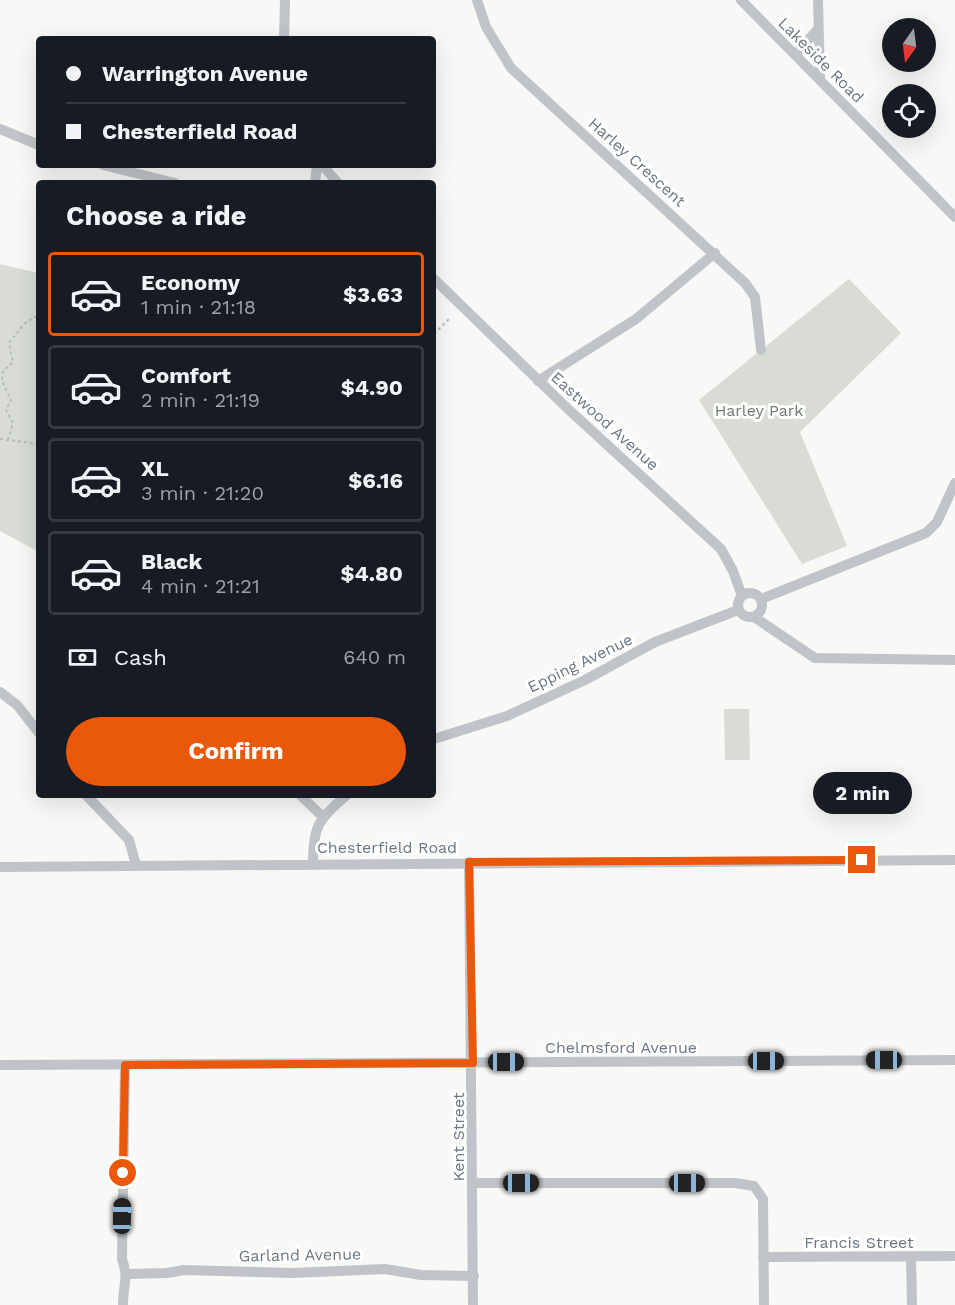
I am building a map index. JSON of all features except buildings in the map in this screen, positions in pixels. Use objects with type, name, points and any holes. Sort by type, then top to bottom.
[{"type":"street","points":[[285,0],[285,36]]},
{"type":"street","name":"Harley Crescent","points":[[477,0],[486,27],[511,68],[715,254],[755,297],[761,350]]},
{"type":"street","name":"Lakeside Road","points":[[741,0],[955,217]]},
{"type":"street","points":[[818,0],[820,80]]},
{"type":"street","points":[[795,55],[818,29]]},
{"type":"street","points":[[0,129],[36,144]]},
{"type":"street","points":[[115,168],[164,180]]},
{"type":"street","points":[[325,168],[336,180]]},
{"type":"street","points":[[538,381],[636,319],[715,254]]},
{"type":"street","name":"Eastwood Avenue","points":[[436,281],[538,381],[722,549],[742,596]]},
{"type":"street","points":[[761,599],[926,533],[937,522],[955,483]]},
{"type":"street","points":[[754,617],[762,608],[761,599],[752,593],[742,596],[738,602],[738,610],[743,616],[754,617],[815,658],[955,660]]},
{"type":"street","name":"Epping Avenue","points":[[436,738],[507,716],[585,680],[655,642],[738,610]]},
{"type":"street","points":[[0,692],[17,705],[36,729]]},
{"type":"street","points":[[89,798],[129,840],[136,865]]},
{"type":"street","points":[[303,798],[322,816]]},
{"type":"street","points":[[312,863],[314,834],[322,816],[343,798]]},
{"type":"street","name":"Chesterfield Road","points":[[0,867],[955,860]]},
{"type":"street","name":"Kent Street","points":[[469,862],[473,1063],[473,1305]]},
{"type":"street","name":"Chelmsford Avenue","points":[[0,1065],[955,1060]]},
{"type":"street","points":[[123,1305],[123,1288],[127,1274],[122,1258],[125,1065]]},
{"type":"street","points":[[473,1183],[748,1184],[758,1191],[763,1199],[764,1305]]},
{"type":"street","name":"Francis Street","points":[[763,1257],[955,1256]]},
{"type":"street","points":[[911,1257],[912,1305]]},
{"type":"street","name":"Garland Avenue","points":[[127,1274],[167,1273],[184,1270],[293,1273],[385,1269],[421,1275],[474,1276]]},
{"type":"path","points":[[8,440],[13,423],[6,410],[11,400],[2,381],[3,371],[13,362],[9,343],[24,324],[36,317]]},
{"type":"path","points":[[436,332],[450,318]]},
{"type":"path","points":[[0,439],[36,444]]},
{"type":"green space","points":[[0,264],[36,272],[36,550],[0,531]]},
{"type":"green space","name":"Harley Park","points":[[849,279],[901,333],[800,432],[847,546],[802,564],[699,400]]},
{"type":"green space","points":[[724,709],[749,709],[750,760],[725,760]]},
{"type":"route","points":[[123,1173],[125,1065],[473,1063],[469,862],[862,860]]}]
